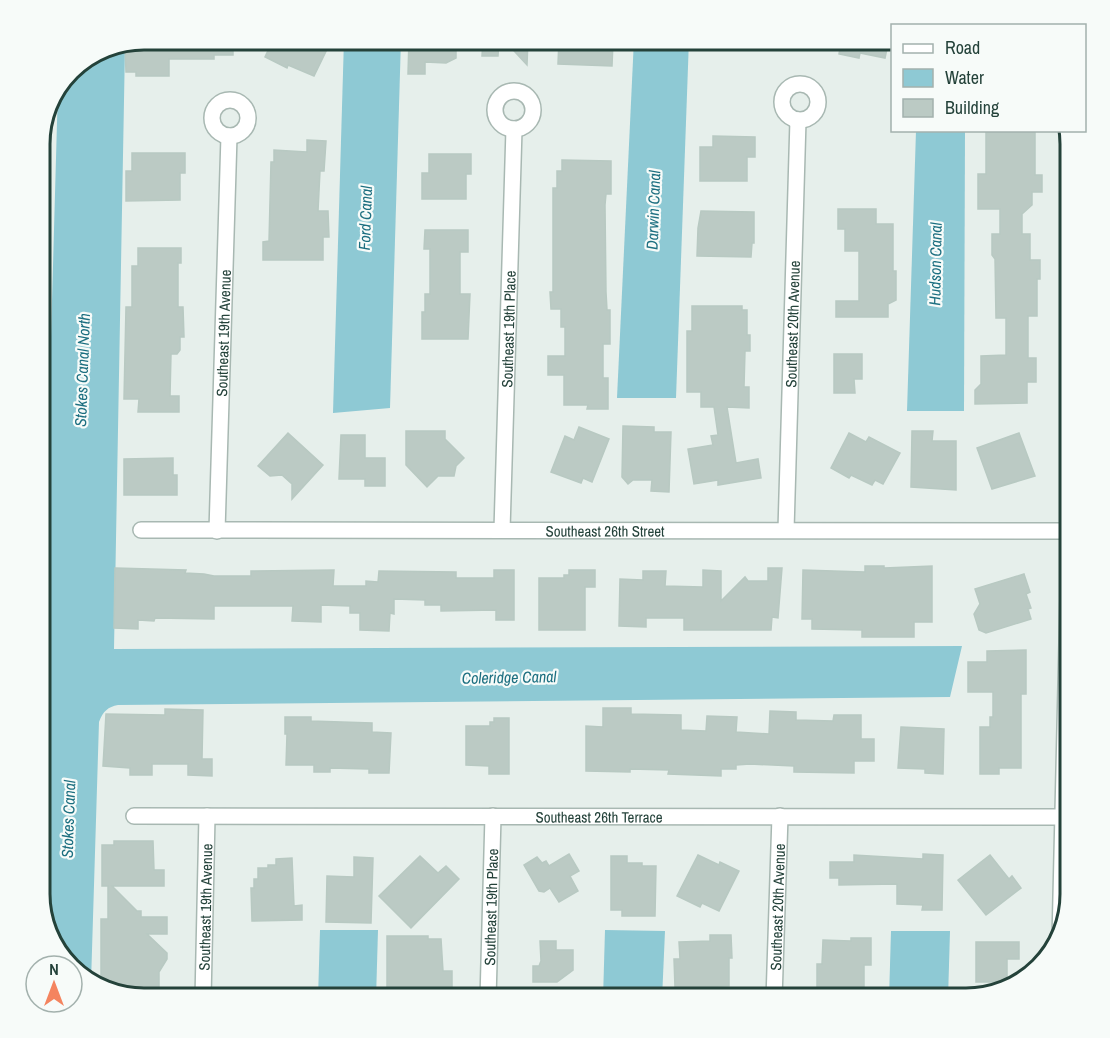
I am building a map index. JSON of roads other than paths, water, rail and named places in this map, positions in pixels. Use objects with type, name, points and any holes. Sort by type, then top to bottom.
[{"type":"street","name":"Southeast 20th Avenue","points":[[786,530],[798,120]]},
{"type":"street","name":"Southeast 19th Place","points":[[502,530],[514,129]]},
{"type":"street","name":"Southeast 19th Avenue","points":[[217,531],[229,136]]},
{"type":"street","name":"Southeast 26th Street","points":[[141,530],[1060,531]]},
{"type":"street","name":"Southeast 26th Terrace","points":[[134,816],[1060,817]]},
{"type":"street","name":"Southeast 19th Avenue","points":[[203,988],[207,816]]},
{"type":"street","name":"Southeast 19th Place","points":[[488,988],[493,816]]},
{"type":"street","name":"Southeast 20th Avenue","points":[[774,988],[780,816]]},
{"type":"water","name":"Ford Canal","points":[[344,49],[401,49],[390,408],[333,413]]},
{"type":"water","name":"Darwin Canal","points":[[634,49],[689,49],[676,398],[617,398]]},
{"type":"water","points":[[125,51],[114,649],[962,646],[950,697],[114,706],[104,712],[99,722],[91,973],[84,967],[84,954],[71,954],[65,947],[51,913],[50,372],[57,106],[69,86],[81,73],[96,62],[113,54]]},
{"type":"water","name":"Hudson Canal","points":[[916,132],[965,132],[964,411],[907,411]]},
{"type":"water","points":[[320,930],[378,930],[376,988],[318,988]]},
{"type":"water","points":[[605,930],[665,931],[662,988],[603,988]]},
{"type":"water","points":[[891,931],[950,931],[948,988],[889,988]]},
{"type":"water label","name":"Stokes Canal North","points":[[82,370]]},
{"type":"water label","name":"Coleridge Canal","points":[[509,677]]},
{"type":"water label","name":"Stokes Canal","points":[[68,819]]}]
